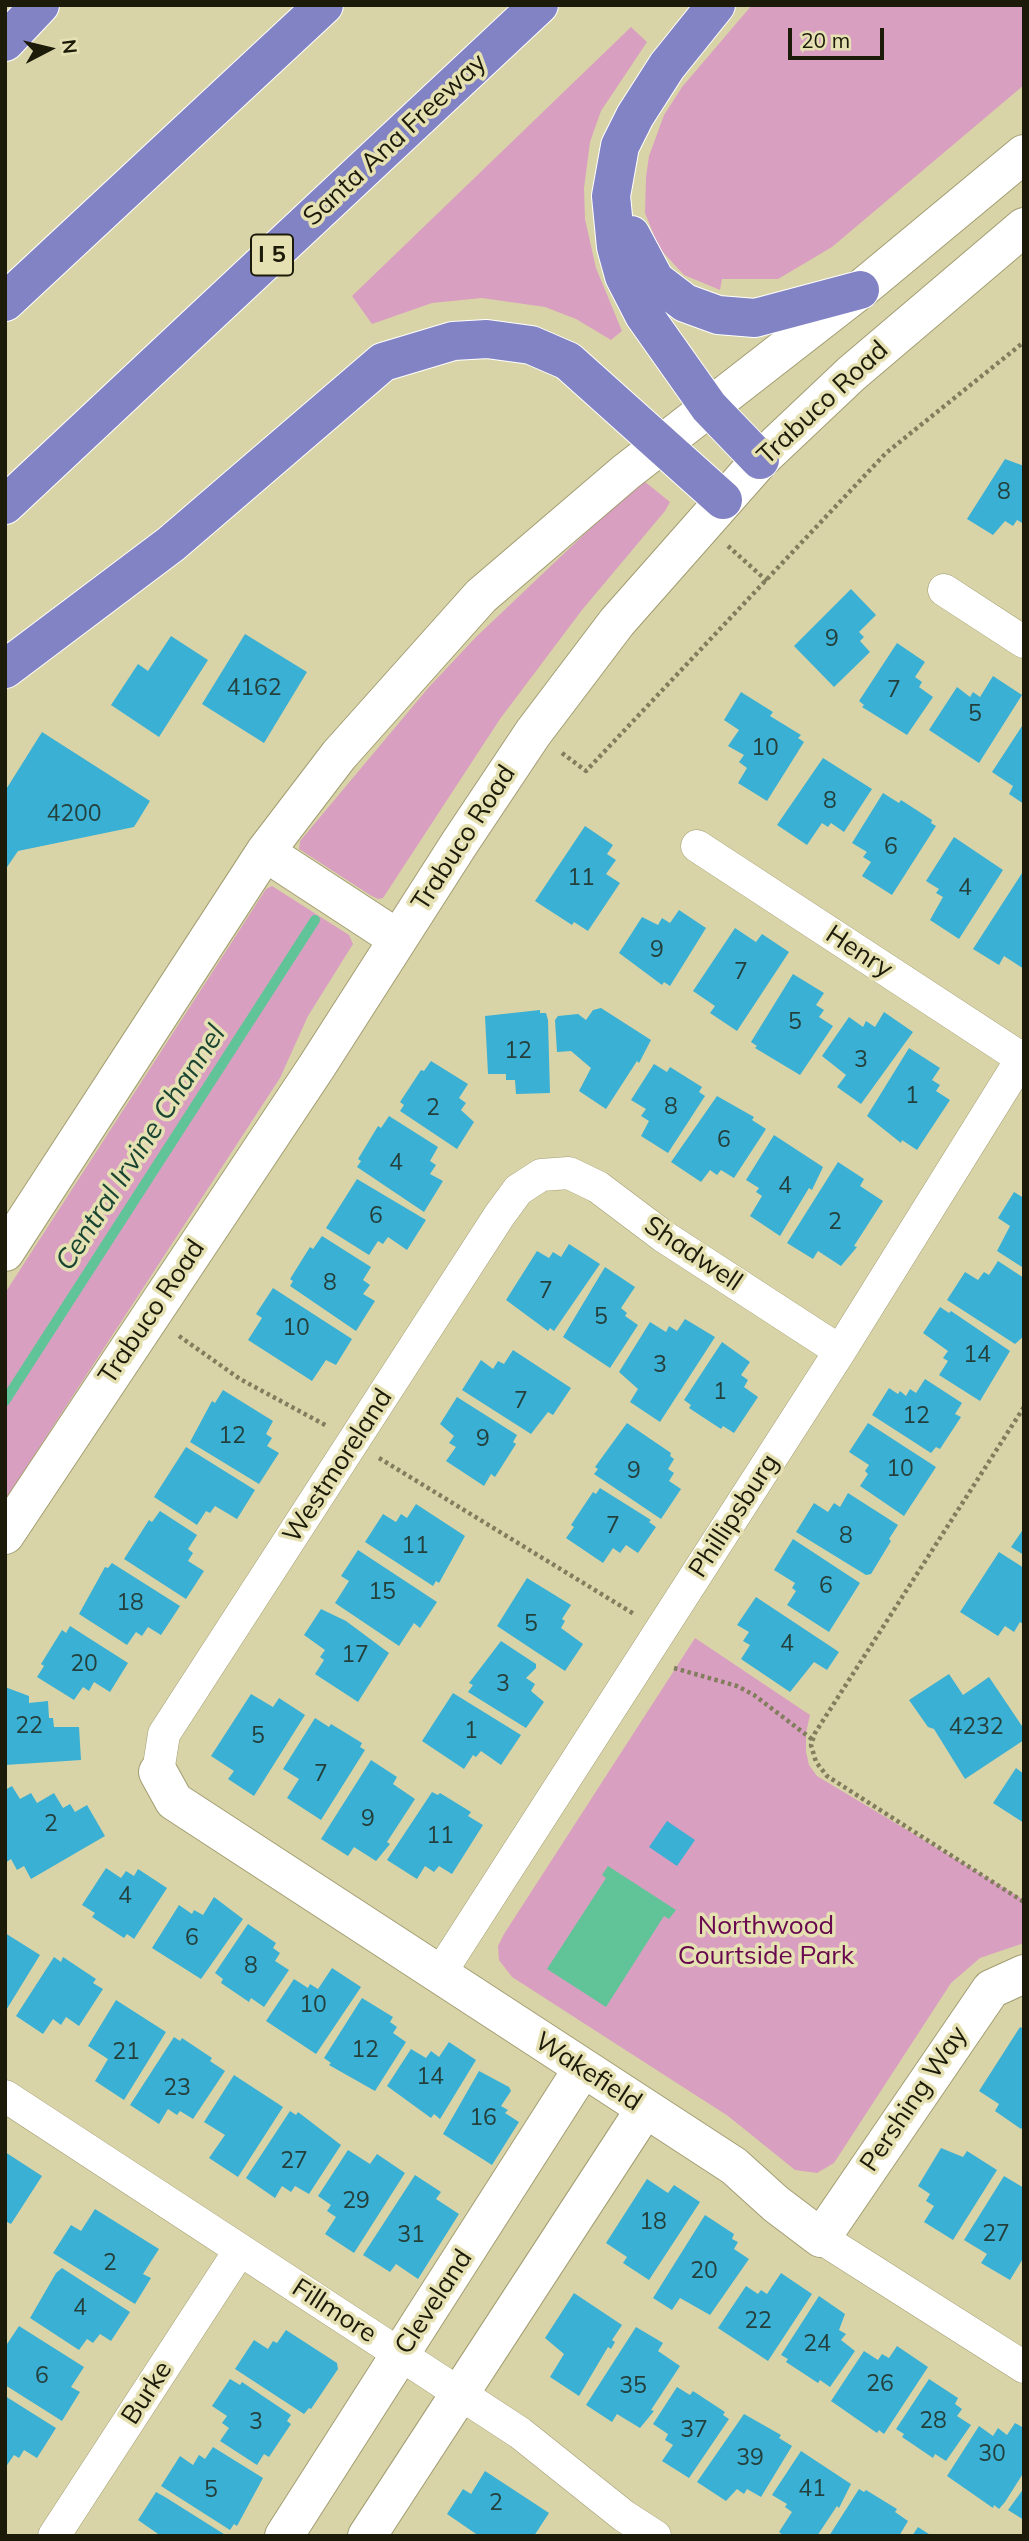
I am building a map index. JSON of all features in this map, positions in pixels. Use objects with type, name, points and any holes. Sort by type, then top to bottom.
[{"type":"highway","points":[[5,43],[40,5]]},
{"type":"highway","points":[[5,302],[324,5]]},
{"type":"highway","name":"Santa Ana Freeway","points":[[5,505],[539,5]]},
{"type":"highway","points":[[716,5],[667,66],[635,116],[620,146],[611,196],[616,247],[624,276],[644,315],[709,407],[760,460]]},
{"type":"highway","points":[[611,196],[655,280],[685,303],[718,315],[755,318],[860,290]]},
{"type":"highway","points":[[5,669],[170,544],[383,362],[453,341],[487,339],[531,345],[568,361],[723,500]]},
{"type":"main road","points":[[5,1252],[265,852],[339,755],[481,596],[662,443],[860,290],[1024,154]]},
{"type":"main road","name":"Trabuco Road","points":[[5,1535],[317,1066],[534,733],[617,622],[760,460],[851,374],[1024,227]]},
{"type":"main road","points":[[265,852],[398,939]]},
{"type":"main road","name":"Wakefield","points":[[158,1772],[174,1801],[734,2166],[776,2204],[821,2238]]},
{"type":"main road","name":"Pershing Way","points":[[821,2238],[983,1998],[990,1989],[1021,1974]]},
{"type":"main road","name":"Cleveland","points":[[284,2536],[583,2068]]},
{"type":"main road","points":[[367,2536],[645,2109]]},
{"type":"street","points":[[944,590],[1024,642]]},
{"type":"street","name":"Henry","points":[[697,846],[1023,1056]]},
{"type":"street","name":"Phillipsburg","points":[[439,1975],[840,1351],[1023,1056]]},
{"type":"street","name":"Shadwell","points":[[541,1175],[569,1173],[598,1187],[663,1236],[840,1351]]},
{"type":"street","name":"Westmoreland","points":[[158,1772],[164,1734],[511,1199],[518,1190],[541,1175]]},
{"type":"street","name":"Fillmore","points":[[5,2096],[520,2433],[618,2526],[655,2536]]},
{"type":"street","name":"Wakefield","points":[[821,2238],[1024,2367]]},
{"type":"street","name":"Burke","points":[[54,2536],[240,2249]]},
{"type":"path","points":[[534,733],[586,771],[886,453],[1024,342]]},
{"type":"path","points":[[725,543],[767,581]]},
{"type":"path","points":[[149,1316],[240,1379],[353,1442],[654,1641],[670,1667],[737,1686],[754,1695],[813,1740]]},
{"type":"path","points":[[1024,1407],[813,1740],[816,1762],[827,1776],[1024,1902]]},
{"type":"green space","points":[[752,5],[1024,5],[1024,85],[832,247],[778,279],[722,279],[720,290],[684,275],[659,248],[645,213],[646,177],[649,156],[664,115],[682,87]]},
{"type":"green space","points":[[631,27],[647,42],[601,111],[590,142],[584,188],[585,219],[596,268],[622,331],[611,340],[576,319],[545,307],[482,298],[432,303],[372,324],[352,296]]},
{"type":"green space","points":[[644,481],[670,502],[665,511],[582,610],[500,719],[383,898],[370,895],[299,849],[300,841],[429,687],[476,637]]},
{"type":"green space","points":[[272,886],[349,935],[353,944],[308,1016],[280,1078],[5,1500],[5,1293],[266,889]]},
{"type":"green space","name":"Northwood Courtside Park","points":[[695,1638],[810,1715],[806,1752],[809,1765],[817,1776],[1024,1900],[1024,1943],[980,1958],[951,1983],[834,2163],[817,2173],[795,2170],[728,2116],[512,1977],[499,1960],[498,1946],[504,1934]]},
{"type":"shaded area","points":[[608,1866],[676,1910],[669,1919],[664,1916],[606,2007],[547,1969],[606,1878],[602,1875]]},
{"type":"building","points":[[1005,459],[1024,466],[1024,524],[1017,520],[1013,526],[1005,521],[993,535],[967,519]]},
{"type":"building","points":[[851,589],[876,615],[859,632],[864,637],[860,641],[870,652],[834,687],[794,646]]},
{"type":"building","points":[[245,634],[307,672],[264,743],[202,704]]},
{"type":"building","points":[[171,636],[208,660],[159,737],[111,705],[138,664],[148,671]]},
{"type":"building","points":[[897,643],[925,662],[915,677],[922,682],[919,687],[933,697],[907,735],[862,707],[864,705],[859,701]]},
{"type":"building","points":[[993,676],[1022,695],[979,763],[929,730],[957,687],[970,697],[973,692],[980,697]]},
{"type":"building","points":[[741,692],[773,712],[770,716],[801,735],[798,738],[804,742],[767,801],[738,783],[747,768],[739,762],[744,755],[728,746],[739,730],[724,720]]},
{"type":"building","points":[[1024,723],[1024,804],[1009,794],[1013,786],[992,772]]},
{"type":"building","points":[[42,732],[150,801],[134,827],[18,851],[5,870],[5,791]]},
{"type":"building","points":[[823,758],[872,789],[844,832],[831,823],[828,827],[822,823],[807,845],[777,825]]},
{"type":"building","points":[[883,793],[899,803],[901,800],[932,820],[931,823],[936,826],[892,895],[862,876],[871,862],[863,857],[867,852],[852,843]]},
{"type":"building","points":[[585,826],[613,845],[607,854],[616,860],[606,874],[620,883],[588,931],[574,922],[572,925],[535,901]]},
{"type":"building","points":[[954,837],[1003,870],[959,939],[930,920],[943,897],[936,893],[939,889],[926,881]]},
{"type":"building","points":[[1024,870],[1024,969],[1004,956],[999,965],[973,949]]},
{"type":"building","points":[[679,910],[706,928],[670,986],[664,982],[662,985],[619,953],[642,917],[658,925],[662,918],[670,923]]},
{"type":"building","points":[[735,928],[756,942],[762,934],[789,952],[737,1031],[710,1013],[715,1006],[693,991]]},
{"type":"building","points":[[793,974],[824,993],[816,1005],[824,1010],[819,1017],[833,1026],[800,1075],[755,1048],[757,1046],[751,1042]]},
{"type":"building","points":[[601,1008],[651,1040],[639,1063],[637,1061],[606,1109],[579,1091],[591,1068],[571,1051],[557,1052],[555,1020],[558,1016],[578,1014],[586,1020],[593,1010]]},
{"type":"building","points":[[540,1010],[540,1013],[546,1013],[548,1020],[550,1093],[516,1094],[515,1080],[506,1080],[506,1074],[488,1074],[485,1016]]},
{"type":"building","points":[[884,1012],[913,1032],[861,1104],[837,1087],[846,1075],[822,1056],[849,1017],[863,1027],[866,1021],[875,1027]]},
{"type":"building","points":[[909,1048],[940,1068],[932,1080],[940,1085],[936,1091],[950,1100],[917,1150],[902,1140],[901,1143],[867,1116]]},
{"type":"building","points":[[431,1061],[468,1084],[459,1098],[466,1103],[461,1110],[474,1122],[457,1149],[400,1111],[404,1105],[400,1102],[421,1070],[424,1071]]},
{"type":"building","points":[[654,1064],[667,1072],[670,1067],[702,1087],[699,1092],[705,1096],[668,1153],[641,1136],[649,1121],[641,1116],[646,1109],[631,1100]]},
{"type":"building","points":[[717,1096],[754,1117],[752,1120],[766,1129],[734,1178],[721,1170],[717,1175],[710,1170],[701,1182],[671,1162]]},
{"type":"building","points":[[389,1116],[438,1147],[430,1161],[436,1165],[430,1174],[443,1181],[424,1212],[357,1167],[361,1161],[358,1159],[378,1126],[381,1128]]},
{"type":"building","points":[[774,1135],[823,1167],[812,1190],[809,1188],[780,1236],[750,1216],[762,1196],[756,1192],[759,1188],[746,1180]]},
{"type":"building","points":[[838,1162],[864,1179],[860,1186],[883,1201],[854,1246],[857,1247],[841,1266],[818,1251],[813,1259],[787,1243]]},
{"type":"building","points":[[357,1179],[426,1220],[407,1250],[388,1237],[383,1244],[378,1241],[369,1255],[326,1228]]},
{"type":"building","points":[[1014,1192],[1024,1198],[1022,1267],[997,1251],[1010,1226],[998,1218]]},
{"type":"building","points":[[322,1236],[371,1267],[363,1280],[370,1285],[363,1294],[375,1301],[356,1331],[290,1286],[293,1281],[290,1279],[310,1247],[313,1249]]},
{"type":"building","points":[[569,1244],[600,1264],[554,1331],[550,1328],[548,1331],[506,1300],[537,1251],[549,1258],[553,1252],[561,1257]]},
{"type":"building","points":[[998,1261],[1024,1278],[1024,1336],[1015,1344],[947,1300],[965,1272],[978,1280],[984,1272],[989,1275]]},
{"type":"building","points":[[605,1267],[635,1287],[621,1308],[627,1313],[625,1316],[638,1325],[610,1368],[563,1337]]},
{"type":"building","points":[[273,1288],[352,1339],[336,1365],[326,1360],[312,1381],[248,1340],[262,1318],[256,1314]]},
{"type":"building","points":[[940,1307],[949,1313],[951,1311],[1010,1351],[980,1401],[939,1375],[948,1361],[943,1358],[948,1351],[923,1333]]},
{"type":"building","points":[[685,1319],[715,1337],[660,1422],[630,1402],[638,1389],[619,1372],[650,1322],[666,1332],[669,1326],[677,1331]]},
{"type":"building","points":[[722,1342],[750,1362],[741,1375],[748,1380],[744,1387],[758,1397],[734,1433],[723,1426],[721,1429],[689,1408],[691,1405],[684,1400]]},
{"type":"building","points":[[513,1350],[571,1388],[553,1415],[548,1412],[531,1434],[462,1390],[481,1360],[493,1369],[498,1361],[504,1364]]},
{"type":"building","points":[[925,1379],[962,1403],[955,1414],[961,1417],[940,1449],[936,1447],[931,1453],[872,1415],[889,1388],[906,1396],[910,1389],[916,1393]]},
{"type":"building","points":[[223,1390],[273,1421],[266,1434],[272,1438],[267,1446],[279,1453],[259,1484],[190,1442],[212,1401],[215,1403]]},
{"type":"building","points":[[457,1397],[517,1435],[513,1442],[516,1444],[495,1477],[491,1474],[484,1486],[446,1461],[456,1447],[449,1443],[454,1436],[440,1424]]},
{"type":"building","points":[[627,1423],[671,1453],[670,1456],[674,1459],[668,1469],[674,1473],[669,1481],[681,1489],[661,1519],[594,1474],[598,1469],[595,1467]]},
{"type":"building","points":[[868,1423],[936,1467],[904,1516],[860,1486],[868,1474],[865,1471],[869,1465],[849,1452]]},
{"type":"building","points":[[186,1447],[255,1490],[237,1519],[215,1506],[210,1513],[206,1511],[197,1525],[154,1497]]},
{"type":"building","points":[[600,1488],[651,1520],[649,1522],[656,1527],[638,1553],[626,1545],[620,1553],[613,1548],[603,1563],[566,1538],[574,1527],[571,1525],[593,1492],[596,1494]]},
{"type":"building","points":[[848,1493],[898,1525],[871,1574],[866,1575],[796,1532],[814,1503],[828,1512],[834,1503],[840,1507]]},
{"type":"building","points":[[416,1504],[465,1536],[439,1583],[436,1581],[433,1586],[365,1542],[383,1514],[396,1522],[401,1514],[407,1518]]},
{"type":"building","points":[[160,1511],[197,1535],[188,1549],[193,1553],[188,1561],[204,1571],[186,1599],[124,1559],[149,1520],[152,1522]]},
{"type":"building","points":[[1024,1528],[1024,1555],[1011,1547]]},
{"type":"building","points":[[793,1539],[860,1583],[829,1632],[787,1605],[796,1591],[792,1588],[795,1583],[774,1570]]},
{"type":"building","points":[[358,1550],[437,1602],[420,1628],[414,1623],[399,1646],[335,1603],[349,1581],[341,1576]]},
{"type":"building","points":[[999,1552],[1024,1568],[1024,1625],[1020,1622],[1014,1632],[1005,1626],[998,1636],[960,1612]]},
{"type":"building","points":[[112,1563],[180,1606],[161,1635],[148,1627],[142,1636],[136,1632],[127,1645],[79,1614],[105,1567],[108,1568]]},
{"type":"building","points":[[527,1578],[571,1605],[562,1619],[565,1621],[561,1628],[583,1644],[565,1671],[497,1626]]},
{"type":"building","points":[[756,1597],[839,1652],[827,1670],[814,1662],[790,1692],[741,1659],[750,1645],[743,1641],[749,1632],[737,1625]]},
{"type":"building","points":[[321,1609],[346,1621],[389,1653],[358,1702],[315,1674],[324,1660],[320,1657],[325,1650],[304,1635]]},
{"type":"building","points":[[70,1626],[128,1663],[110,1692],[94,1682],[89,1691],[83,1687],[74,1700],[37,1677],[44,1666],[41,1664],[62,1630],[66,1633]]},
{"type":"building","points":[[501,1641],[536,1664],[536,1668],[526,1678],[535,1684],[531,1691],[544,1702],[526,1728],[468,1692],[473,1685],[469,1683]]},
{"type":"building","points":[[949,1674],[963,1695],[989,1677],[1024,1729],[1024,1740],[965,1779],[934,1729],[928,1727],[909,1700]]},
{"type":"building","points":[[5,1687],[29,1696],[29,1703],[48,1701],[49,1718],[53,1718],[54,1727],[79,1727],[81,1760],[5,1765]]},
{"type":"building","points":[[453,1693],[521,1735],[501,1765],[481,1751],[476,1757],[473,1755],[464,1769],[422,1741]]},
{"type":"building","points":[[251,1694],[273,1707],[279,1698],[305,1715],[254,1796],[228,1779],[234,1771],[211,1756]]},
{"type":"building","points":[[315,1718],[329,1727],[331,1724],[362,1743],[360,1747],[365,1750],[321,1820],[287,1798],[299,1779],[283,1769]]},
{"type":"building","points":[[371,1760],[397,1777],[393,1784],[415,1799],[387,1842],[390,1844],[376,1861],[354,1847],[348,1856],[321,1839]]},
{"type":"building","points":[[1016,1768],[1024,1774],[1024,1823],[993,1803]]},
{"type":"building","points":[[12,1786],[20,1799],[31,1793],[37,1803],[54,1793],[63,1808],[70,1804],[75,1812],[87,1805],[105,1836],[31,1879],[24,1866],[17,1870],[11,1859],[5,1863],[5,1790]]},
{"type":"building","points":[[432,1792],[438,1795],[440,1793],[471,1812],[468,1816],[483,1825],[452,1874],[439,1866],[434,1872],[425,1866],[417,1879],[387,1860]]},
{"type":"building","points":[[667,1821],[695,1840],[677,1866],[649,1847]]},
{"type":"building","points":[[106,1868],[121,1878],[126,1871],[134,1876],[138,1869],[167,1888],[134,1939],[127,1934],[124,1938],[92,1917],[95,1913],[82,1905]]},
{"type":"building","points":[[214,1897],[243,1919],[201,1979],[152,1948],[179,1905],[192,1914],[194,1910],[203,1915]]},
{"type":"building","points":[[248,1924],[276,1943],[273,1948],[280,1953],[275,1961],[289,1970],[264,2007],[251,1998],[249,2002],[221,1983],[223,1979],[215,1973]]},
{"type":"building","points":[[5,1933],[40,1955],[5,2012]]},
{"type":"building","points":[[54,1957],[61,1962],[63,1957],[96,1979],[93,1983],[103,1989],[79,2026],[66,2017],[61,2025],[53,2019],[43,2034],[16,2016]]},
{"type":"building","points":[[332,1968],[361,1987],[316,2054],[266,2021],[294,1979],[308,1988],[310,1984],[318,1989]]},
{"type":"building","points":[[362,1998],[393,2017],[390,2022],[397,2027],[393,2033],[406,2042],[375,2091],[329,2065],[331,2063],[324,2058]]},
{"type":"building","points":[[116,2000],[166,2032],[124,2100],[95,2081],[108,2059],[88,2046]]},
{"type":"building","points":[[1020,2027],[1024,2029],[1024,2125],[1021,2129],[995,2111],[999,2104],[979,2091]]},
{"type":"building","points":[[174,2037],[180,2041],[182,2038],[212,2058],[210,2061],[225,2071],[193,2119],[180,2111],[177,2115],[168,2109],[159,2124],[130,2105]]},
{"type":"building","points":[[449,2042],[476,2060],[440,2119],[434,2114],[431,2118],[387,2086],[411,2049],[426,2058],[431,2051],[439,2057]]},
{"type":"building","points":[[479,2071],[509,2087],[511,2091],[501,2106],[508,2110],[505,2113],[519,2122],[492,2165],[443,2134]]},
{"type":"building","points":[[234,2075],[283,2107],[238,2177],[209,2158],[225,2135],[204,2122]]},
{"type":"building","points":[[290,2111],[296,2115],[298,2112],[341,2145],[309,2194],[295,2186],[291,2192],[282,2186],[275,2198],[246,2178]]},
{"type":"building","points":[[941,2148],[963,2157],[967,2151],[997,2170],[953,2240],[924,2222],[934,2206],[926,2201],[930,2194],[918,2186]]},
{"type":"building","points":[[348,2150],[370,2164],[377,2154],[405,2173],[354,2253],[325,2234],[336,2217],[327,2211],[331,2205],[318,2196]]},
{"type":"building","points":[[5,2152],[42,2176],[11,2224],[5,2221]]},
{"type":"building","points":[[415,2175],[441,2192],[436,2199],[459,2214],[418,2279],[396,2264],[390,2272],[363,2255]]},
{"type":"building","points":[[1004,2176],[1024,2188],[1024,2257],[1010,2280],[981,2263],[987,2254],[964,2240]]},
{"type":"building","points":[[647,2179],[668,2193],[674,2185],[700,2202],[649,2280],[623,2263],[627,2257],[606,2243]]},
{"type":"building","points":[[95,2209],[159,2249],[143,2274],[151,2278],[135,2304],[53,2253],[71,2225],[81,2231]]},
{"type":"building","points":[[705,2215],[734,2234],[732,2239],[738,2242],[734,2249],[749,2259],[710,2315],[680,2298],[672,2310],[653,2298]]},
{"type":"building","points":[[62,2268],[130,2312],[111,2341],[100,2334],[93,2343],[87,2339],[79,2350],[30,2318],[56,2273]]},
{"type":"building","points":[[781,2273],[812,2294],[768,2361],[718,2328],[746,2286],[758,2294],[761,2290],[767,2294]]},
{"type":"building","points":[[574,2293],[622,2325],[612,2340],[615,2342],[611,2349],[608,2347],[579,2396],[550,2377],[564,2354],[545,2338]]},
{"type":"building","points":[[819,2296],[845,2314],[839,2330],[846,2334],[841,2340],[855,2351],[830,2387],[820,2380],[818,2383],[786,2362],[788,2359],[781,2355]]},
{"type":"building","points":[[19,2326],[84,2367],[71,2387],[80,2392],[62,2421],[5,2385],[5,2347]]},
{"type":"building","points":[[636,2327],[663,2343],[658,2351],[680,2366],[651,2410],[654,2411],[640,2428],[617,2414],[612,2422],[586,2405]]},
{"type":"building","points":[[286,2330],[337,2363],[338,2369],[311,2409],[304,2414],[235,2369],[254,2340],[268,2349],[273,2341],[277,2343]]},
{"type":"building","points":[[897,2346],[928,2367],[884,2434],[879,2430],[877,2433],[831,2401],[864,2351],[878,2360],[882,2354],[889,2358]]},
{"type":"building","points":[[230,2379],[240,2385],[242,2382],[291,2415],[287,2421],[291,2424],[269,2457],[264,2454],[257,2465],[220,2441],[229,2428],[222,2423],[227,2416],[212,2406]]},
{"type":"building","points":[[929,2379],[958,2398],[955,2404],[962,2409],[957,2416],[971,2425],[946,2461],[935,2454],[933,2458],[902,2437],[904,2434],[896,2429]]},
{"type":"building","points":[[677,2387],[690,2395],[693,2391],[725,2412],[723,2415],[729,2419],[689,2478],[662,2461],[673,2445],[665,2440],[668,2434],[653,2424]]},
{"type":"building","points":[[5,2396],[56,2428],[37,2458],[24,2450],[19,2458],[14,2455],[5,2468]]},
{"type":"building","points":[[744,2414],[781,2435],[779,2438],[792,2446],[761,2497],[747,2489],[744,2494],[737,2489],[726,2501],[697,2482]]},
{"type":"building","points":[[1015,2423],[1024,2428],[1024,2472],[999,2509],[994,2505],[993,2508],[947,2476],[979,2426],[993,2436],[998,2428],[1007,2435]]},
{"type":"building","points":[[213,2447],[263,2478],[237,2526],[234,2524],[230,2530],[161,2486],[180,2456],[193,2465],[199,2455],[205,2459]]},
{"type":"building","points":[[801,2451],[851,2484],[839,2508],[837,2506],[817,2536],[784,2536],[779,2532],[792,2512],[785,2507],[787,2504],[772,2495]]},
{"type":"building","points":[[485,2471],[549,2513],[534,2536],[479,2536],[447,2514],[463,2489],[471,2494]]},
{"type":"building","points":[[1024,2488],[1024,2520],[1008,2510]]},
{"type":"building","points":[[859,2489],[864,2492],[866,2490],[897,2509],[895,2512],[908,2521],[899,2536],[829,2536]]},
{"type":"building","points":[[156,2492],[227,2536],[161,2536],[138,2520]]},
{"type":"building","points":[[918,2527],[932,2536],[912,2536]]},
{"type":"waterway","name":"Central Irvine Channel","points":[[5,1401],[315,920]]}]
